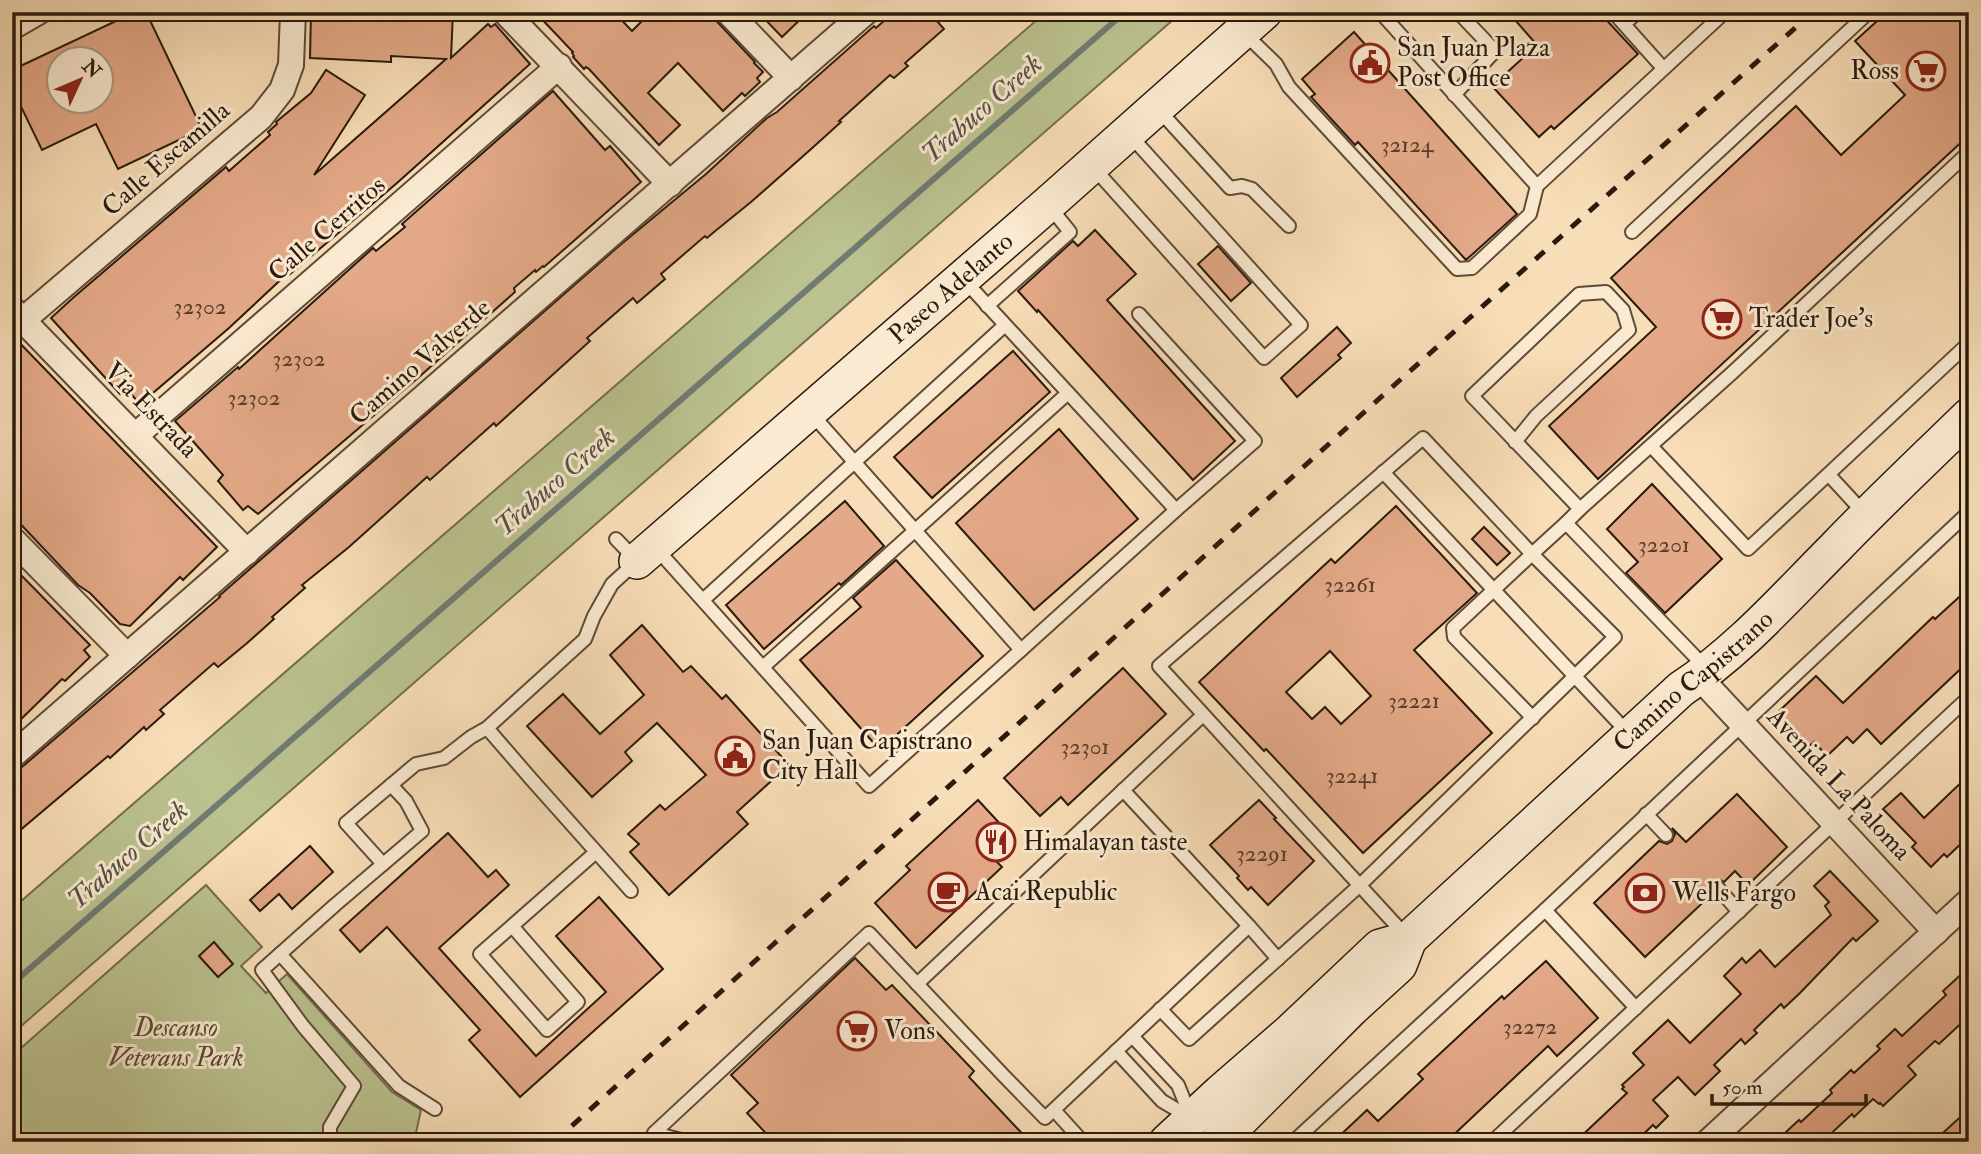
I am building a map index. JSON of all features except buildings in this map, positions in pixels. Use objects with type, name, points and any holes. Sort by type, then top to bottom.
[{"type":"main road","name":"Paseo Adelanto","points":[[636,549],[810,412],[1253,22]]},
{"type":"main road","name":"Camino Capistrano","points":[[1198,1136],[1289,1033],[1380,947],[1409,939],[1681,689],[1704,674],[1765,620],[1866,515],[1969,416]]},
{"type":"street","points":[[12,27],[38,12]]},
{"type":"street","name":"Calle Escamilla","points":[[17,315],[261,117],[282,90],[291,65],[293,12]]},
{"type":"street","points":[[505,12],[670,184]]},
{"type":"street","points":[[728,12],[791,78]]},
{"type":"street","name":"Camino Valverde","points":[[12,756],[866,12]]},
{"type":"street","name":"Calle Cerritos","points":[[135,436],[559,66]]},
{"type":"street","name":"Via Estrada","points":[[17,315],[247,552]]},
{"type":"street","points":[[12,539],[127,656]]},
{"type":"street","name":"Avenida La Paloma","points":[[1704,674],[1743,723],[1936,932]]},
{"type":"street","points":[[1709,1142],[1969,901]]},
{"type":"lane","points":[[1380,12],[1537,186]]},
{"type":"lane","points":[[1454,94],[1495,51],[1458,12]]},
{"type":"lane","points":[[1613,12],[1663,68]]},
{"type":"lane","points":[[1624,24],[1638,12]]},
{"type":"lane","points":[[1253,22],[1289,87],[1457,269],[1472,268],[1530,214],[1537,186],[1725,12]]},
{"type":"lane","points":[[1632,232],[1869,12]]},
{"type":"lane","points":[[1157,108],[1230,188],[1242,186],[1252,189],[1289,226]]},
{"type":"lane","points":[[1092,165],[1264,358],[1301,325],[1128,133]]},
{"type":"lane","points":[[1533,718],[1454,637],[1453,628],[1969,152]]},
{"type":"lane","points":[[987,306],[1070,232],[1048,204]]},
{"type":"lane","points":[[962,279],[1175,510]]},
{"type":"lane","points":[[1515,442],[1536,416],[1629,330],[1623,310],[1606,292],[1579,294],[1472,396],[1515,442],[1580,509]]},
{"type":"lane","points":[[383,864],[346,823],[416,764],[444,758],[487,728],[585,639],[594,615],[636,549],[703,600],[869,786],[1255,441],[1139,314]]},
{"type":"lane","points":[[703,600],[1005,325]]},
{"type":"lane","points":[[1651,446],[1748,549],[1969,344]]},
{"type":"lane","points":[[763,667],[1068,393]]},
{"type":"lane","points":[[810,412],[1021,650]]},
{"type":"lane","points":[[1160,1009],[1189,1039],[1359,886],[1615,637],[1532,554],[1423,438],[1159,666],[1359,886],[1409,939]]},
{"type":"lane","points":[[1383,472],[1630,736]]},
{"type":"lane","points":[[1829,475],[1866,515]]},
{"type":"lane","points":[[1293,1142],[1969,512]]},
{"type":"lane","points":[[1566,523],[1704,674]]},
{"type":"lane","points":[[1492,1142],[1969,697]]},
{"type":"lane","points":[[917,984],[1203,715]]},
{"type":"lane","points":[[487,728],[631,891]]},
{"type":"lane","points":[[330,1142],[330,1127],[354,1086],[303,1027],[262,970],[422,831],[406,801],[391,785]]},
{"type":"lane","points":[[1122,790],[1278,959]]},
{"type":"lane","points":[[1646,814],[1666,835]]},
{"type":"lane","points":[[512,926],[578,1002],[547,1031],[480,954],[596,852]]},
{"type":"lane","points":[[1718,888],[1739,912]]},
{"type":"lane","points":[[1545,910],[1636,1008]]},
{"type":"lane","points":[[689,1142],[654,1133],[869,933],[1045,1118],[1249,926]]},
{"type":"lane","points":[[280,954],[399,1086],[435,1109]]},
{"type":"lane","points":[[1132,1036],[1178,1085],[1198,1136]]},
{"type":"lane","points":[[1116,1052],[1198,1136]]},
{"type":"lane","points":[[1054,1110],[1083,1142]]},
{"type":"green space","points":[[1046,12],[1182,12],[12,1034],[12,909]]},
{"type":"green space","name":"Descanso Veterans Park","points":[[206,885],[262,947],[241,966],[266,993],[287,974],[392,1092],[421,1110],[414,1142],[12,1142],[12,1056]]},
{"type":"waterway","name":"Trabuco Creek","points":[[12,984],[1125,12]]},
{"type":"railway","points":[[554,1142],[1813,12]]},
{"type":"place","name":"San Juan Plaza Post Office","points":[[1370,63]]},
{"type":"place","name":"Ross","points":[[1926,71]]},
{"type":"place","name":"Trader Joe's","points":[[1722,319]]},
{"type":"place","name":"San Juan Capistrano City Hall","points":[[735,756]]},
{"type":"place","name":"Himalayan taste","points":[[996,842]]},
{"type":"place","name":"Acai Republic","points":[[948,892]]},
{"type":"place","name":"Wells Fargo","points":[[1645,893]]},
{"type":"place","name":"Vons","points":[[857,1031]]}]
